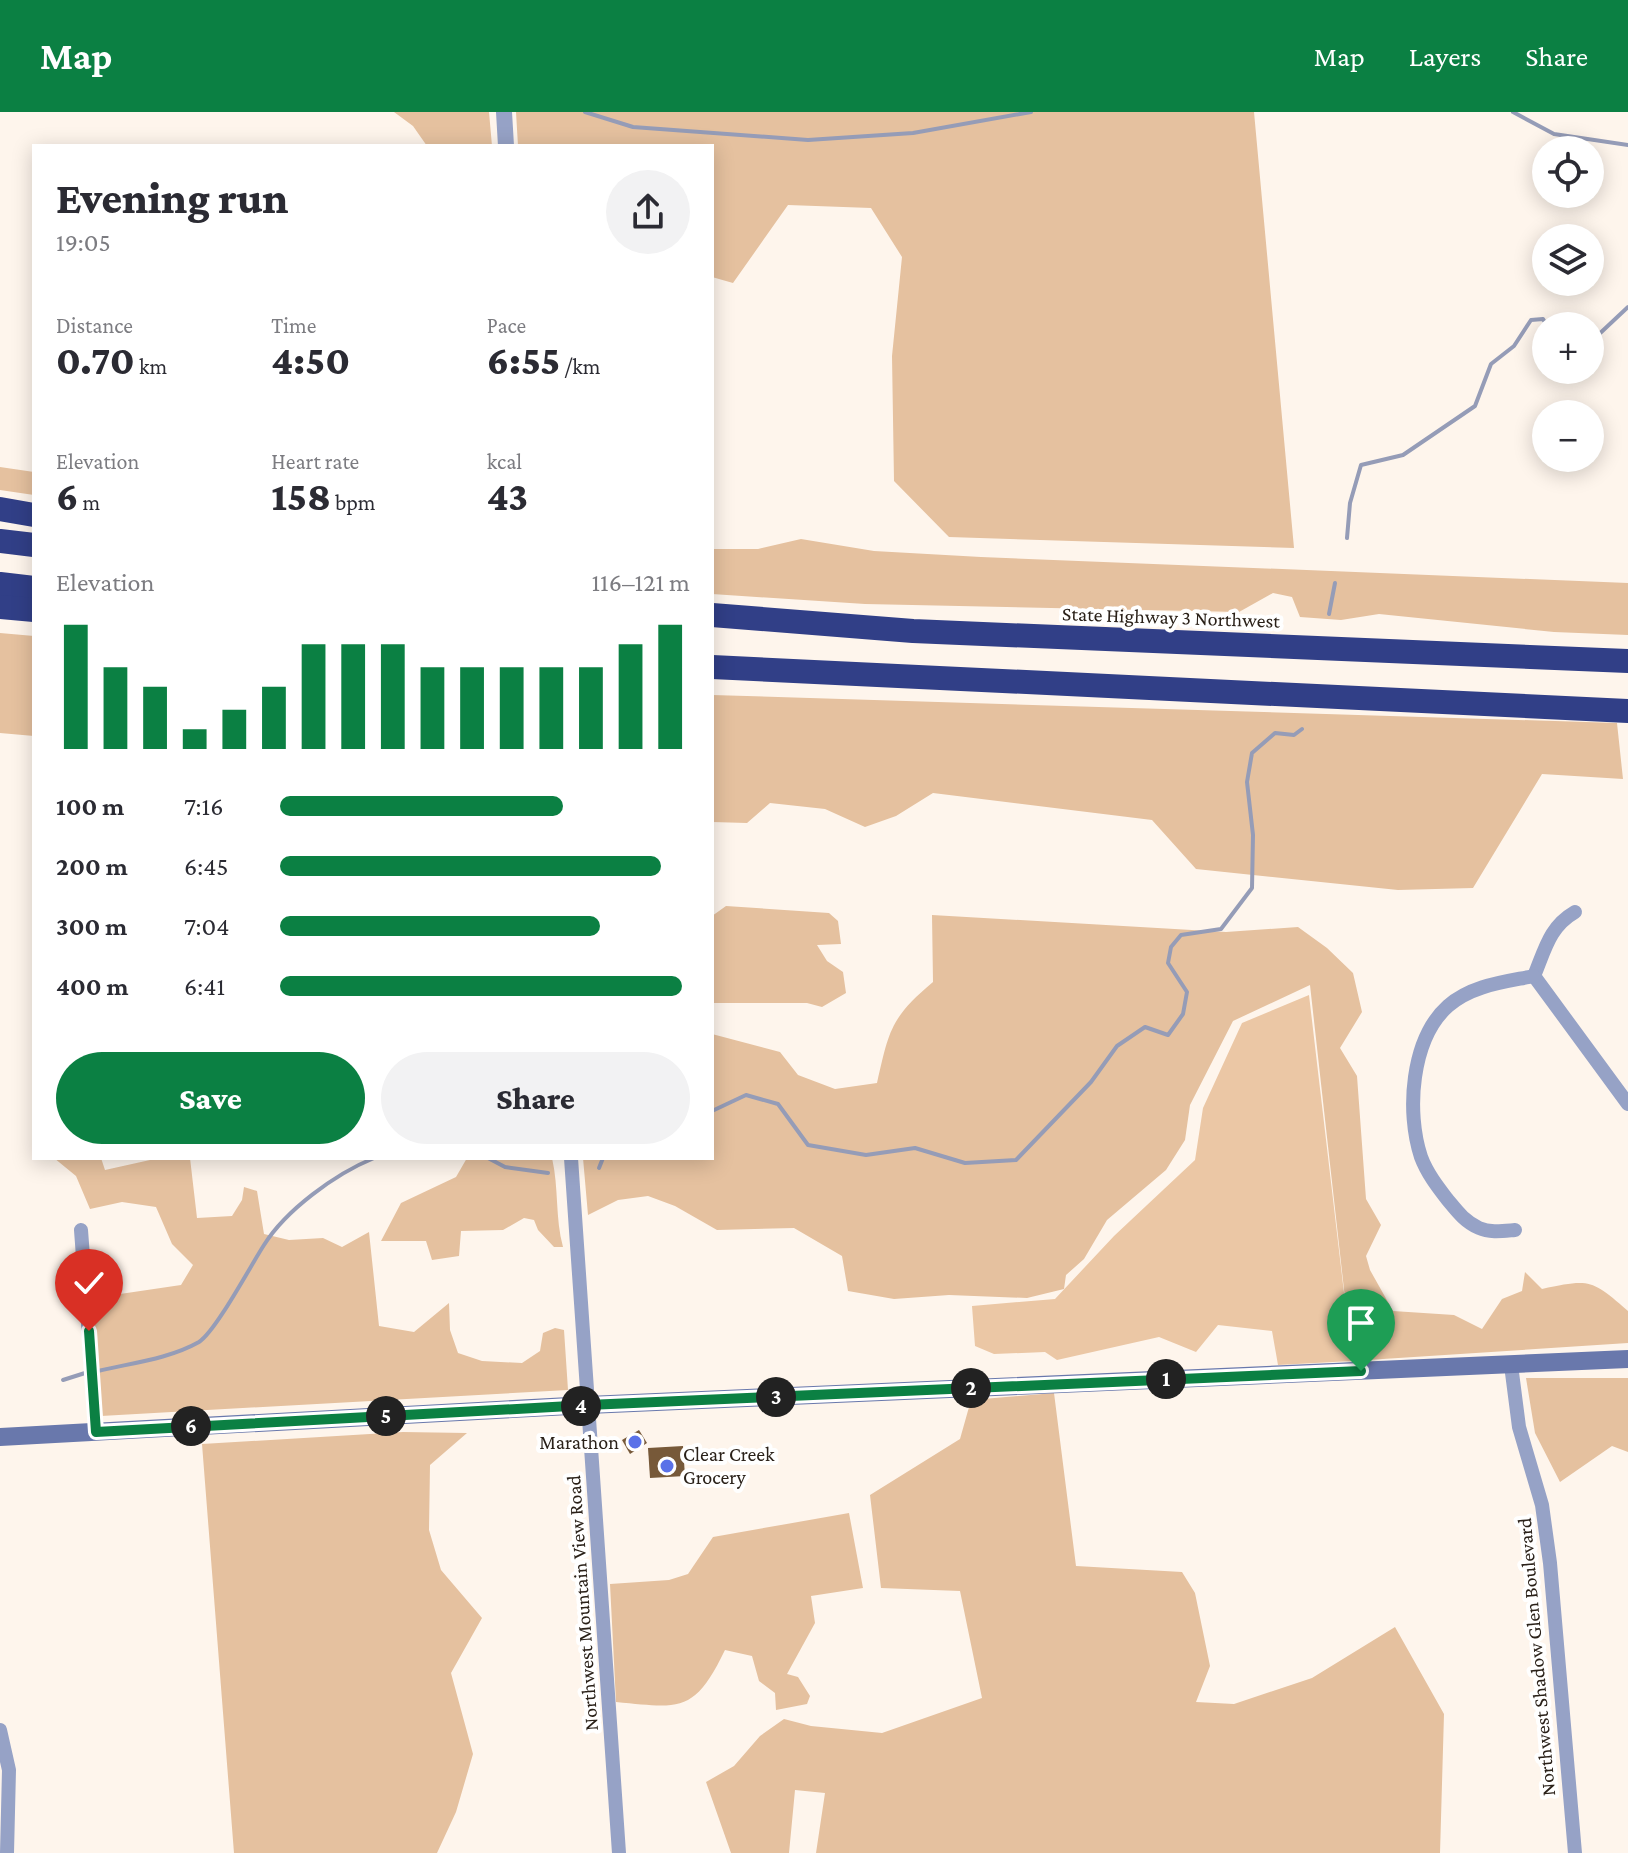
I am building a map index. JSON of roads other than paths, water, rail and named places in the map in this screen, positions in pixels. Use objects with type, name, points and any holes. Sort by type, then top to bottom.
[{"type":"highway","points":[[0,509],[32,515]]},
{"type":"highway","points":[[0,541],[32,545]]},
{"type":"highway","points":[[0,584],[32,588]]},
{"type":"highway","points":[[0,607],[32,610]]},
{"type":"highway","name":"State Highway 3 Northwest","points":[[714,615],[913,631],[1628,661]]},
{"type":"highway","points":[[714,667],[1628,711]]},
{"type":"main road","points":[[0,1437],[588,1405],[1628,1359]]},
{"type":"street","points":[[504,112],[506,144]]},
{"type":"street","points":[[1534,976],[1546,943],[1559,921],[1575,912]]},
{"type":"street","points":[[1534,976],[1628,1104]]},
{"type":"street","points":[[1515,1230],[1488,1231],[1464,1219],[1431,1179],[1417,1139],[1414,1098],[1423,1045],[1434,1022],[1446,1008],[1462,995],[1482,987],[1534,976]]},
{"type":"street","name":"Northwest Mountain View Road","points":[[571,1160],[619,1853]]},
{"type":"street","points":[[81,1230],[96,1432]]},
{"type":"street","name":"Northwest Shadow Glen Boulevard","points":[[1511,1365],[1519,1427],[1542,1505],[1550,1563],[1575,1853]]},
{"type":"street","points":[[0,1730],[9,1770],[7,1853]]},
{"type":"waterway","points":[[585,112],[633,127],[808,140],[913,133],[1031,112]]},
{"type":"waterway","points":[[1513,112],[1554,134],[1628,145]]},
{"type":"waterway","points":[[1604,330],[1628,307]]},
{"type":"waterway","points":[[1347,538],[1350,503],[1361,465],[1403,455],[1475,406],[1491,364],[1514,346],[1532,320]]},
{"type":"waterway","points":[[1329,614],[1335,583]]},
{"type":"waterway","points":[[714,1110],[746,1095],[778,1104],[808,1145],[866,1155],[915,1148],[965,1163],[1016,1160],[1091,1082],[1117,1046],[1145,1027],[1168,1035],[1183,1014],[1187,992],[1168,963],[1171,947],[1181,935],[1221,929],[1252,888],[1253,835],[1247,782],[1252,753],[1275,733],[1294,735],[1302,729]]},
{"type":"waterway","points":[[98,1371],[163,1357],[199,1342],[214,1325],[264,1245],[285,1219],[328,1183],[370,1160]]},
{"type":"waterway","points":[[492,1160],[505,1167],[548,1173]]},
{"type":"waterway","points":[[599,1168],[602,1160]]},
{"type":"waterway","points":[[63,1380],[85,1373]]},
{"type":"place","name":"Marathon","points":[[635,1442]]},
{"type":"place","name":"Clear Creek Grocery","points":[[667,1466]]}]
